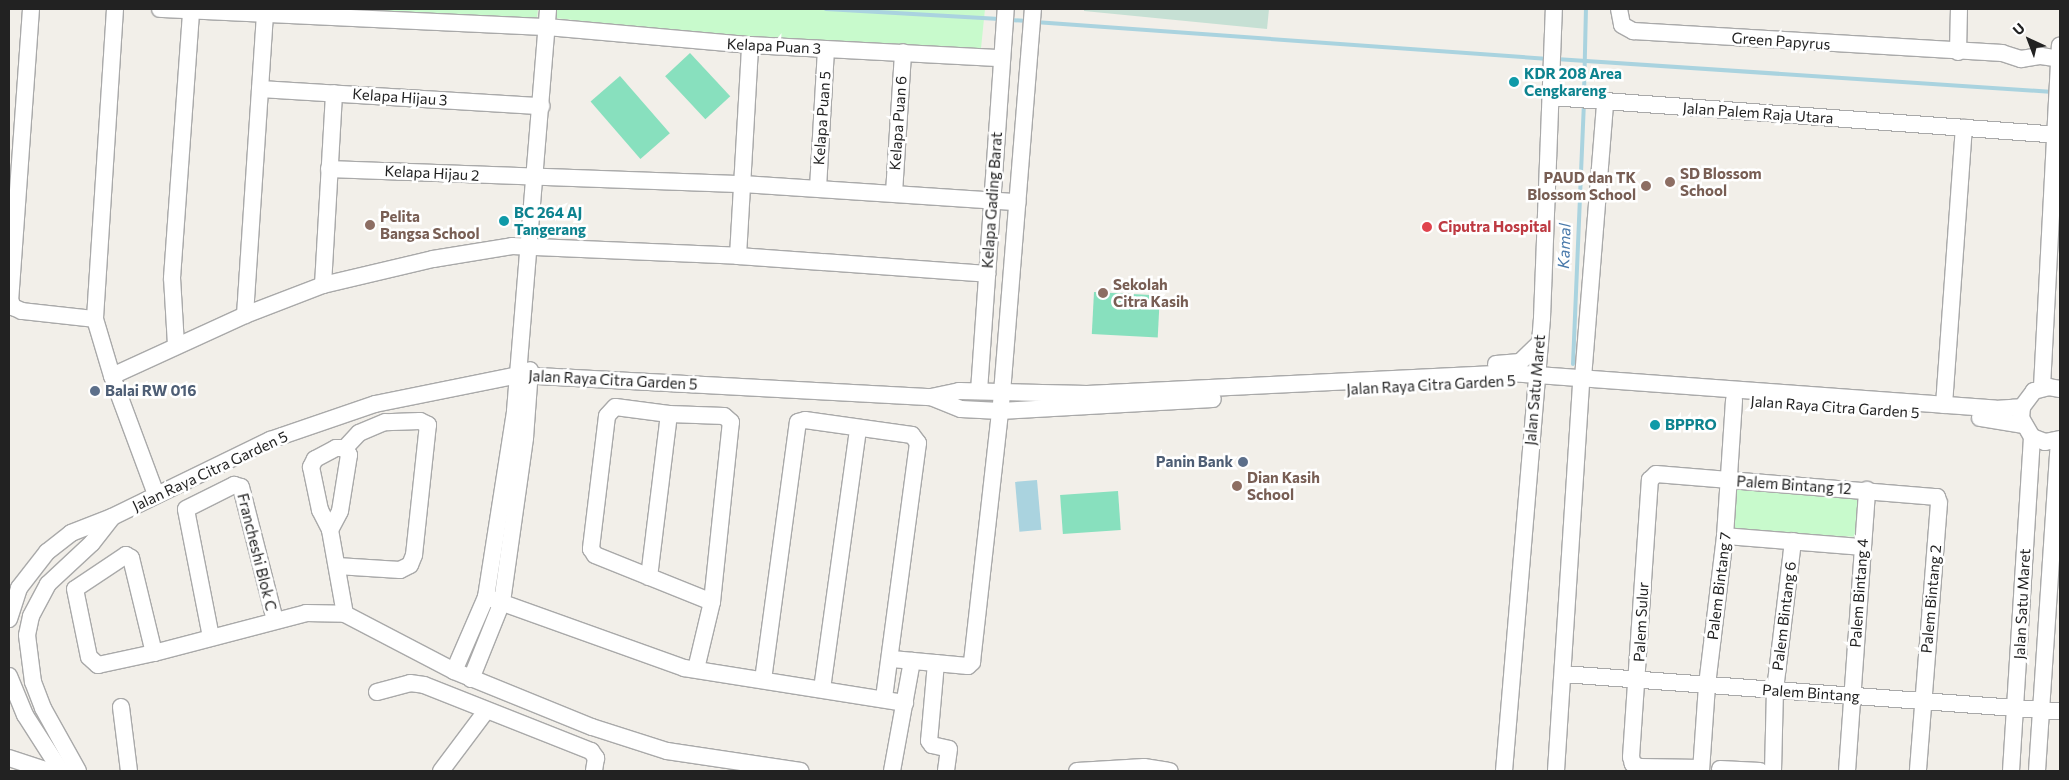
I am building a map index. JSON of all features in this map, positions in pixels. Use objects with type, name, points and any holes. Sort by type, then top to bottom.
[{"type":"street","points":[[31,9],[10,300],[13,307],[22,310],[95,319]]},
{"type":"street","points":[[114,9],[95,319],[112,376],[156,494]]},
{"type":"street","name":"Kelapa Puan 3","points":[[160,9],[547,27],[750,45],[826,49],[903,52],[1003,50]]},
{"type":"street","points":[[471,679],[502,602],[531,308],[526,301],[528,245],[548,9]]},
{"type":"street","name":"Kelapa Gading Barat","points":[[979,391],[1006,9]]},
{"type":"street","name":"Jalan Satu Maret","points":[[1504,771],[1532,382],[1540,343],[1556,98],[1551,69],[1554,9]]},
{"type":"street","name":"Green Papyrus","points":[[1620,9],[1622,25],[1633,30],[1958,52],[2002,53],[2021,59],[2060,54]]},
{"type":"street","points":[[1958,52],[1959,9]]},
{"type":"street","points":[[176,346],[172,278],[191,10]]},
{"type":"street","points":[[892,659],[968,666],[972,662],[1002,393],[1033,10]]},
{"type":"street","points":[[244,315],[265,14]]},
{"type":"street","points":[[738,256],[750,45]]},
{"type":"street","name":"Kelapa Puan 5","points":[[818,188],[826,49]]},
{"type":"street","name":"Kelapa Puan 6","points":[[894,193],[903,52]]},
{"type":"street","points":[[2042,388],[2057,135],[2055,113],[2060,54]]},
{"type":"street","name":"Kelapa Hijau 3","points":[[260,89],[541,106]]},
{"type":"street","points":[[323,285],[334,93]]},
{"type":"street","name":"Jalan Palem Raja Utara","points":[[1556,98],[2057,135]]},
{"type":"street","points":[[1556,771],[1582,382],[1598,101]]},
{"type":"street","points":[[1944,406],[1964,128]]},
{"type":"street","name":"Kelapa Hijau 2","points":[[329,169],[535,178],[743,184],[1017,202]]},
{"type":"street","points":[[112,376],[244,315],[323,285],[432,260],[528,245],[738,256],[987,274]]},
{"type":"street","points":[[1378,380],[1384,372],[1520,362],[1540,343]]},
{"type":"street","name":"Jalan Raya Citra Garden 5","points":[[9,619],[19,588],[47,552],[71,533],[112,517],[270,440],[375,404],[524,375],[931,397],[951,392],[1087,394],[1378,380],[1582,382],[1995,409],[2022,407]]},
{"type":"street","name":"Jalan Raya Citra Garden 5","points":[[931,397],[961,409],[1000,411],[1088,408],[1507,378],[1532,382]]},
{"type":"street","name":"Jalan Raya Citra Garden 5","points":[[1582,382],[1734,400],[1994,419],[2027,431],[2045,442],[2059,440]]},
{"type":"street","points":[[2022,407],[2028,396],[2042,388],[2060,389]]},
{"type":"street","name":"Palem Bintang 7","points":[[1701,770],[1707,685],[1725,536],[1734,400]]},
{"type":"street","points":[[696,669],[712,602],[731,422],[724,416],[669,414],[614,407],[608,410],[590,544],[595,555],[712,602]]},
{"type":"street","name":"Jalan Satu Maret","points":[[2011,771],[2016,707],[2027,431],[2022,407]]},
{"type":"street","points":[[649,577],[669,414]]},
{"type":"street","points":[[763,680],[795,428],[798,422],[805,420],[912,435],[918,444],[892,659],[884,700]]},
{"type":"street","points":[[337,566],[400,570],[410,565],[414,555],[428,426],[420,421],[385,422],[359,433],[345,448],[336,448],[312,462],[320,510],[330,530],[345,614]]},
{"type":"street","points":[[822,689],[858,428]]},
{"type":"street","points":[[454,672],[486,597],[518,437]]},
{"type":"street","name":"Jalan Satu Maret","points":[[2037,771],[2044,710],[2059,440]]},
{"type":"street","points":[[330,530],[340,511],[349,455],[345,448]]},
{"type":"street","name":"Palem Bintang 12","points":[[1652,476],[1656,474],[1937,497]]},
{"type":"street","name":"Palem Sulur","points":[[1652,476],[1631,757],[1635,766],[1701,770]]},
{"type":"street","name":"Francheshi Blok C","points":[[212,637],[186,509],[238,484],[275,620]]},
{"type":"street","name":"Palem Bintang 4","points":[[1847,771],[1867,490]]},
{"type":"street","name":"Palem Bintang 2","points":[[1918,771],[1937,497]]},
{"type":"street","points":[[78,771],[43,708],[33,682],[27,635],[31,616],[48,584],[92,543],[112,517]]},
{"type":"street","points":[[1725,536],[1862,547]]},
{"type":"street","name":"Palem Bintang 6","points":[[1772,771],[1775,690],[1793,542]]},
{"type":"street","points":[[154,653],[129,555],[75,589],[89,657],[98,666],[154,653],[306,613],[345,614],[454,672],[592,727],[656,748],[801,771]]},
{"type":"street","points":[[486,597],[671,664],[905,703]]},
{"type":"street","points":[[892,771],[912,661]]},
{"type":"street","points":[[936,663],[929,741],[932,745],[949,749],[946,771]]},
{"type":"street","name":"Palem Bintang","points":[[1563,674],[2060,711]]},
{"type":"street","points":[[9,676],[25,715],[61,771]]},
{"type":"street","points":[[377,692],[410,683],[424,685],[591,751],[596,758],[594,771]]},
{"type":"street","points":[[120,707],[129,771]]},
{"type":"street","points":[[442,771],[486,711]]},
{"type":"street","points":[[9,758],[48,771]]},
{"type":"street","points":[[1078,771],[1117,769],[1170,771]]},
{"type":"street","points":[[1720,769],[1760,771]]},
{"type":"green space","points":[[296,9],[538,9],[537,18]]},
{"type":"green space","points":[[555,9],[985,9],[980,58],[829,49],[555,18]]},
{"type":"green space","points":[[1084,9],[1269,9],[1267,29],[1084,11]]},
{"type":"green space","points":[[690,53],[730,96],[705,119],[665,76]]},
{"type":"green space","points":[[620,76],[670,133],[640,159],[591,102]]},
{"type":"green space","points":[[1094,292],[1160,295],[1158,337],[1092,334]]},
{"type":"green space","points":[[1734,487],[1864,499],[1860,537],[1733,531]]},
{"type":"green space","points":[[1118,491],[1121,530],[1063,534],[1060,495]]},
{"type":"water","points":[[1037,480],[1041,530],[1019,532],[1015,482]]},
{"type":"waterway","points":[[826,9],[1000,19]]},
{"type":"waterway","name":"Kamal","points":[[1584,95],[1586,9]]},
{"type":"waterway","points":[[1010,20],[1028,21]]},
{"type":"waterway","points":[[1035,22],[1549,59]]},
{"type":"waterway","points":[[1556,59],[2053,92]]},
{"type":"waterway","name":"Kamal","points":[[1573,364],[1584,104]]},
{"type":"place","name":"KDR 208 Area Cengkareng","points":[[1514,82]]},
{"type":"place","name":"SD Blossom School","points":[[1670,182]]},
{"type":"place","name":"PAUD dan TK Blossom School","points":[[1646,186]]},
{"type":"place","name":"BC 264 AJ Tangerang","points":[[504,221]]},
{"type":"place","name":"Pelita Bangsa School","points":[[370,225]]},
{"type":"place","name":"Ciputra Hospital","points":[[1427,227]]},
{"type":"place","name":"Sekolah Citra Kasih","points":[[1103,293]]},
{"type":"place","name":"Balai RW 016","points":[[95,391]]},
{"type":"place","name":"BPPRO","points":[[1655,425]]},
{"type":"place","name":"Panin Bank","points":[[1243,462]]},
{"type":"place","name":"Dian Kasih School","points":[[1237,486]]}]
